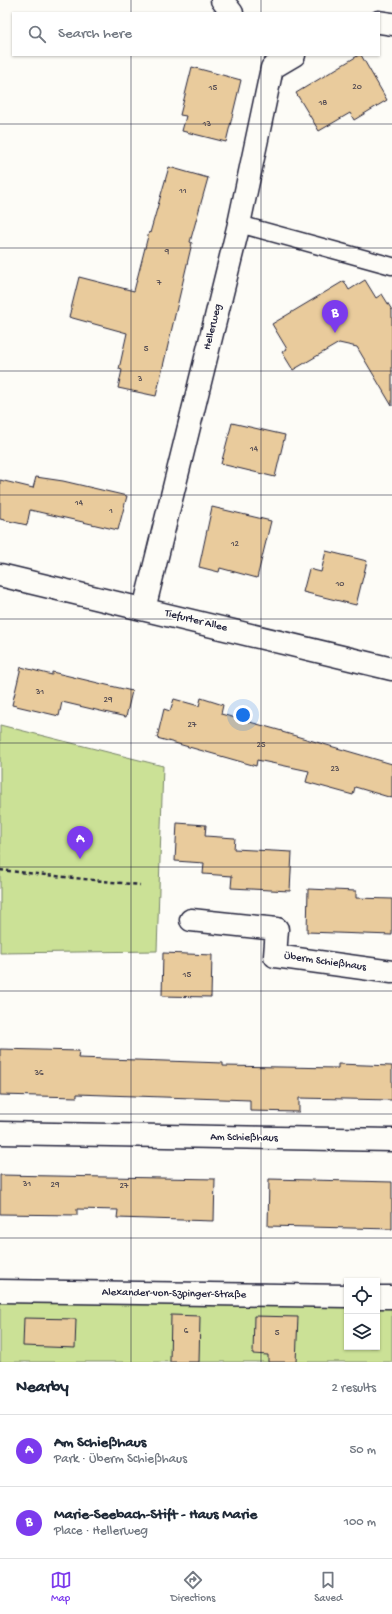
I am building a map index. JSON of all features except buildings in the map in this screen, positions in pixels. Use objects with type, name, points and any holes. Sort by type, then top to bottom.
[{"type":"street","points":[[222,0],[231,12]]},
{"type":"street","points":[[380,22],[392,24]]},
{"type":"street","name":"Hellerweg","points":[[144,608],[239,224],[268,61],[290,56]]},
{"type":"street","name":"Tiefurter Allee","points":[[0,575],[144,608],[392,669]]},
{"type":"street","name":"Überm Schießhaus","points":[[191,920],[278,929],[275,956],[392,972]]},
{"type":"street","name":"Am Schießhaus","points":[[0,1133],[392,1140]]},
{"type":"street","name":"Alexander-von-Szpinger-Straße","points":[[0,1291],[344,1296]]},
{"type":"street","points":[[380,1297],[392,1297]]},
{"type":"lane","points":[[239,224],[392,266]]},
{"type":"path","points":[[0,870],[140,884]]},
{"type":"green space","points":[[0,725],[163,766],[157,951],[0,953]]},
{"type":"green space","points":[[0,1301],[344,1306],[344,1350],[380,1350],[380,1307],[392,1307],[392,1362],[0,1362]]},
{"type":"place","name":"Marie-Seebach-Stift - Haus Marie","points":[[335,333]]},
{"type":"place","name":"Am Schießhaus","points":[[80,859]]}]
